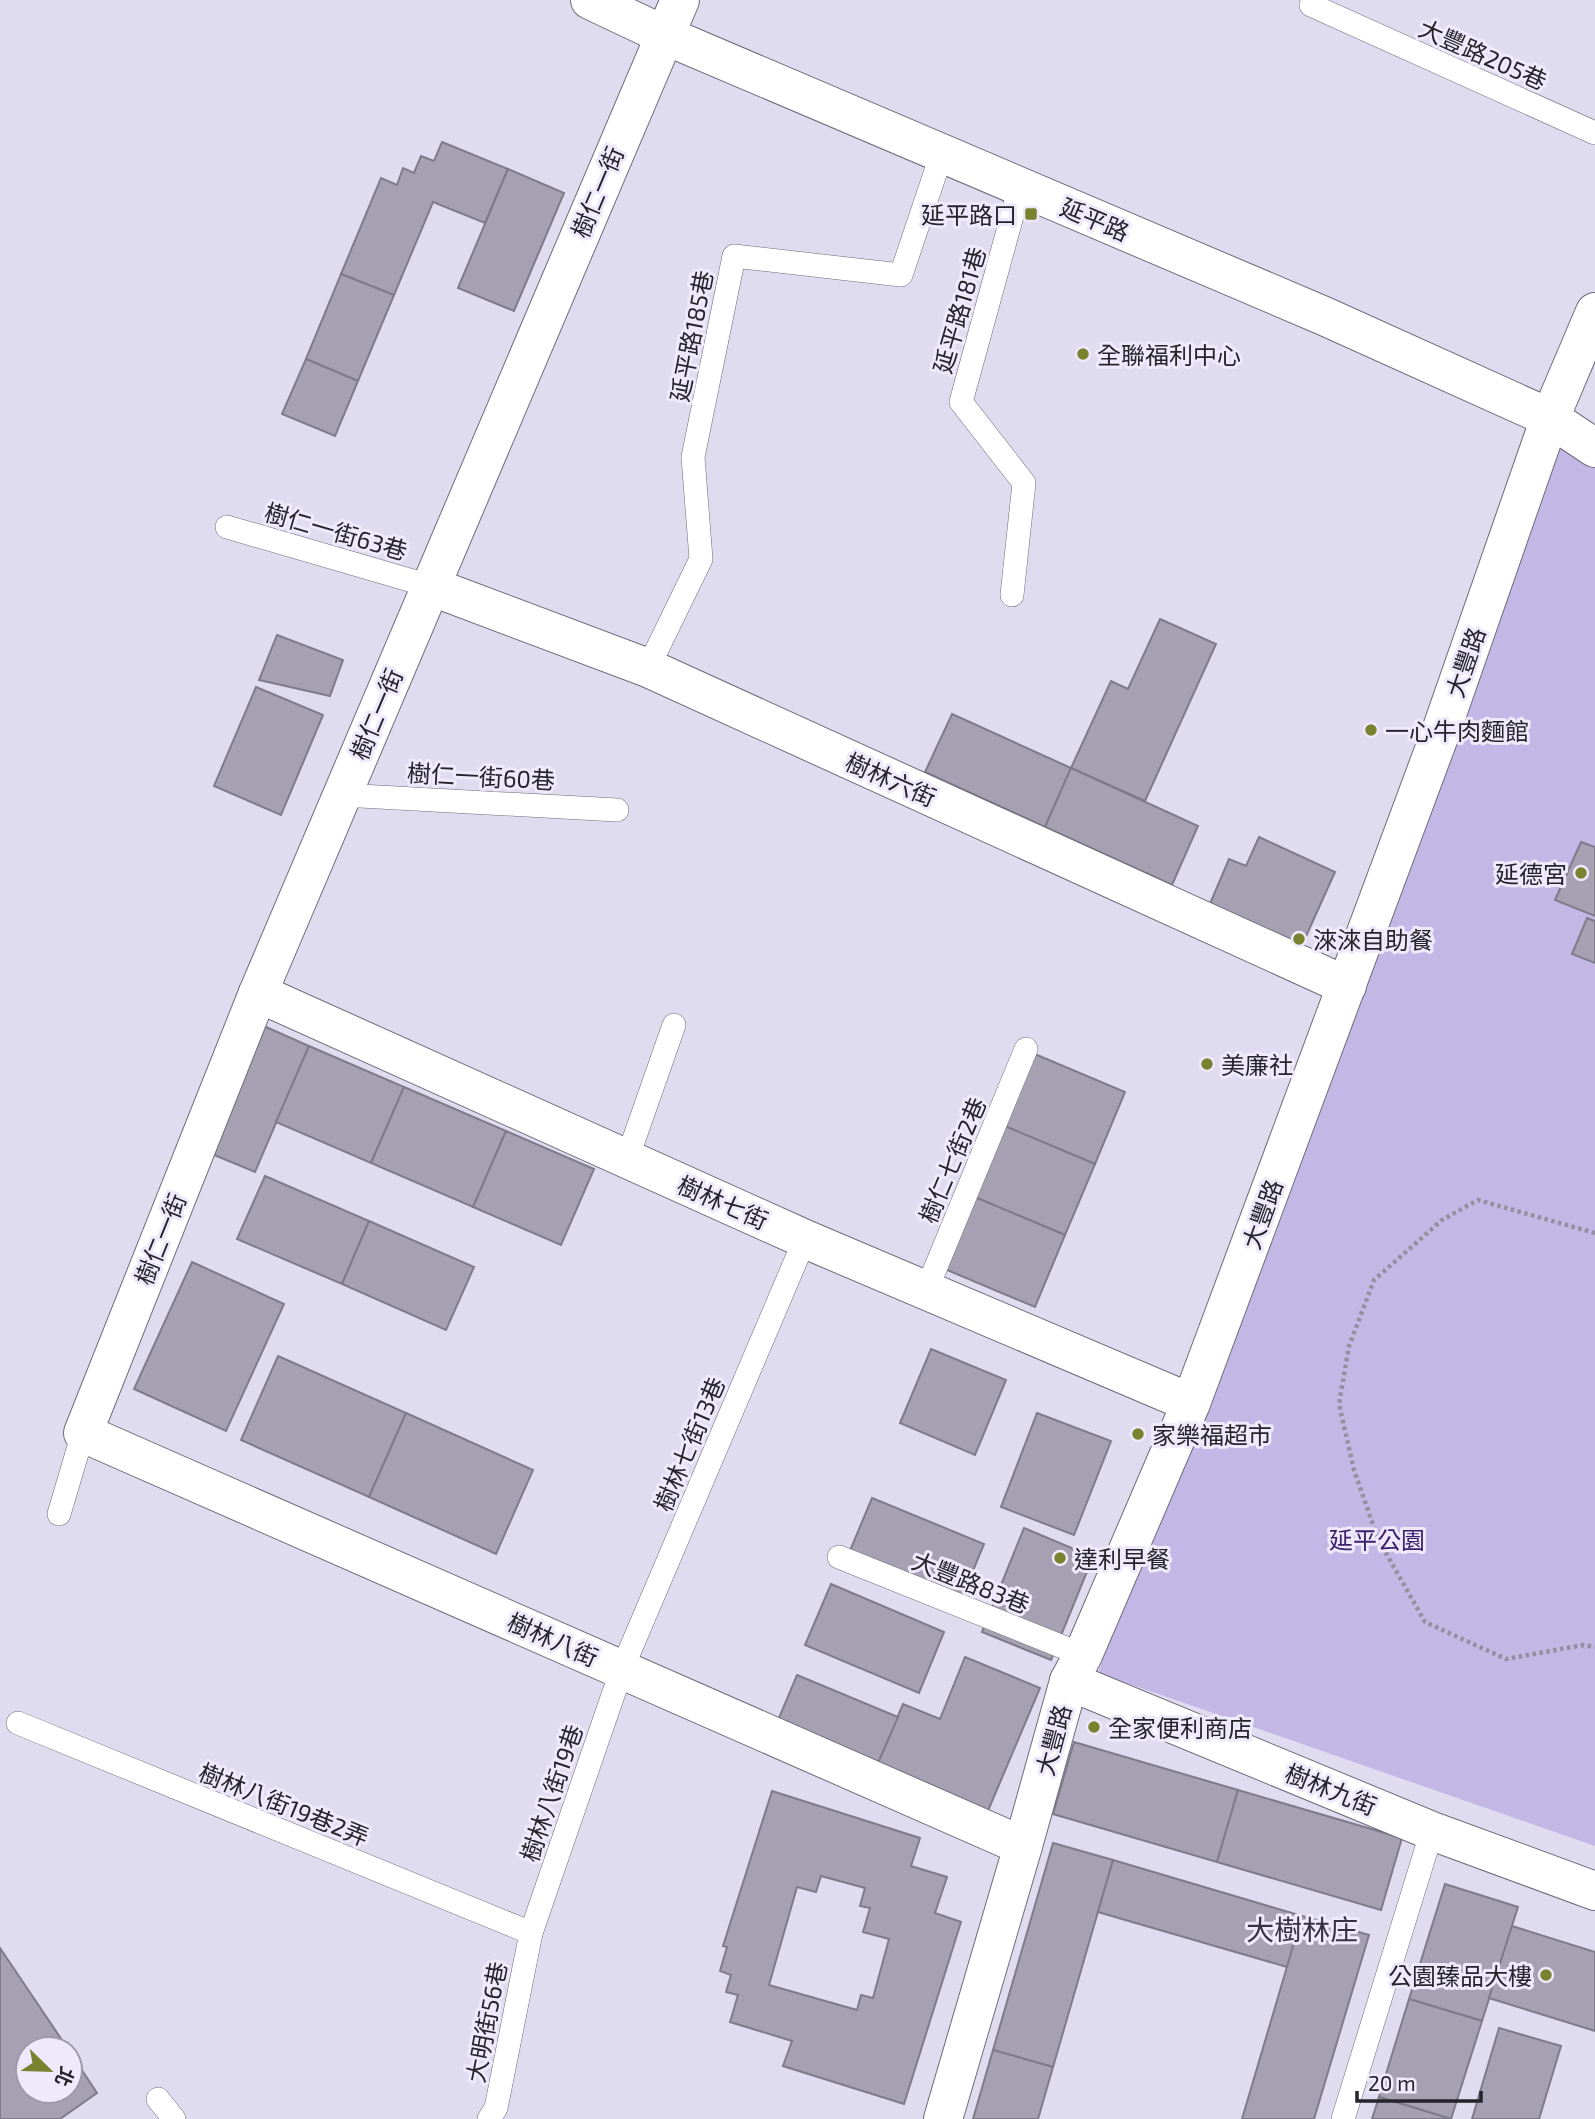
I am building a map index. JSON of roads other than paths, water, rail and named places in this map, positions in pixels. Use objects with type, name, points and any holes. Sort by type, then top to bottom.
[{"type":"street","name":"延平路","points":[[590,0],[664,36],[1324,316],[1550,418],[1595,448]]},
{"type":"street","name":"樹仁一街","points":[[83,1433],[258,993],[680,0]]},
{"type":"street","name":"大豐路","points":[[943,2119],[1076,1668],[1191,1403],[1440,734],[1550,418],[1595,312]]},
{"type":"street","name":"樹林六街","points":[[430,586],[648,668],[1346,986]]},
{"type":"street","name":"樹林七街","points":[[258,993],[805,1239],[1191,1403]]},
{"type":"street","name":"樹林八街","points":[[83,1433],[1023,1846]]},
{"type":"street","name":"樹林九街","points":[[1076,1668],[1432,1831],[1595,1891]]},
{"type":"lane","name":"大豐路205巷","points":[[1311,5],[1595,133]]},
{"type":"lane","name":"延平路185巷","points":[[648,668],[701,559],[693,457],[734,256],[901,275],[942,153]]},
{"type":"lane","name":"延平路181巷","points":[[1012,595],[1024,483],[961,401],[1020,187]]},
{"type":"lane","name":"樹仁一街63巷","points":[[227,527],[430,586]]},
{"type":"lane","name":"樹仁一街60巷","points":[[342,795],[617,810]]},
{"type":"lane","points":[[627,1159],[674,1025]]},
{"type":"lane","name":"樹仁七街2巷","points":[[926,1291],[1026,1049]]},
{"type":"lane","name":"樹林七街13巷","points":[[622,1669],[805,1239]]},
{"type":"lane","points":[[59,1514],[83,1433]]},
{"type":"lane","name":"大豐路83巷","points":[[839,1556],[1076,1668]]},
{"type":"lane","name":"樹林八街19巷","points":[[531,1933],[622,1669]]},
{"type":"lane","name":"樹林八街19巷2弄","points":[[18,1723],[531,1933]]},
{"type":"lane","points":[[1343,2119],[1432,1831]]},
{"type":"lane","name":"大明街56巷","points":[[489,2119],[496,2108],[531,1933]]},
{"type":"lane","points":[[158,2099],[173,2119]]},
{"type":"place","name":"延平路口","points":[[1031,214]]},
{"type":"place","name":"全聯福利中心","points":[[1083,354]]},
{"type":"place","name":"一心牛肉麵館","points":[[1371,730]]},
{"type":"place","name":"延德宮","points":[[1581,873]]},
{"type":"place","name":"淶淶自助餐","points":[[1299,939]]},
{"type":"place","name":"美廉社","points":[[1207,1064]]},
{"type":"place","name":"家樂福超市","points":[[1138,1434]]},
{"type":"place","name":"達利早餐","points":[[1060,1558]]},
{"type":"place","name":"全家便利商店","points":[[1094,1727]]},
{"type":"place","name":"公園臻品大樓","points":[[1546,1975]]},
{"type":"district","name":"大樹林庄","points":[[1302,1929]]},
{"type":"park label","name":"延平公園","points":[[1377,1539]]}]
